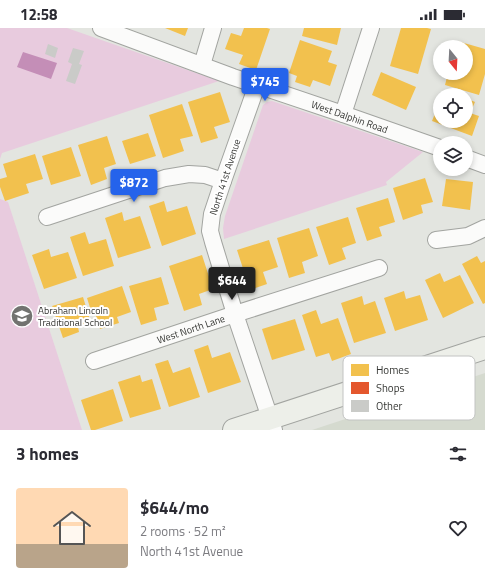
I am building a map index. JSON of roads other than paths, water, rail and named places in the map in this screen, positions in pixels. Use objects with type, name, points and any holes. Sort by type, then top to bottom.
[{"type":"main road","points":[[463,356],[485,348]]},
{"type":"main road","points":[[234,430],[272,424],[343,399]]},
{"type":"street","name":"West Dalphin Road","points":[[101,28],[433,146]]},
{"type":"street","points":[[202,65],[212,28]]},
{"type":"street","points":[[343,114],[371,28]]},
{"type":"street","name":"North 41st Avenue","points":[[257,84],[212,214],[210,231],[272,424]]},
{"type":"street","points":[[473,160],[484,163]]},
{"type":"street","points":[[47,217],[165,178],[189,174],[205,175],[223,181]]},
{"type":"street","points":[[436,240],[468,236],[485,228]]},
{"type":"street","name":"West North Lane","points":[[94,361],[379,268]]},
{"type":"place","name":"Abraham Lincoln Traditional School","points":[[22,316]]}]
